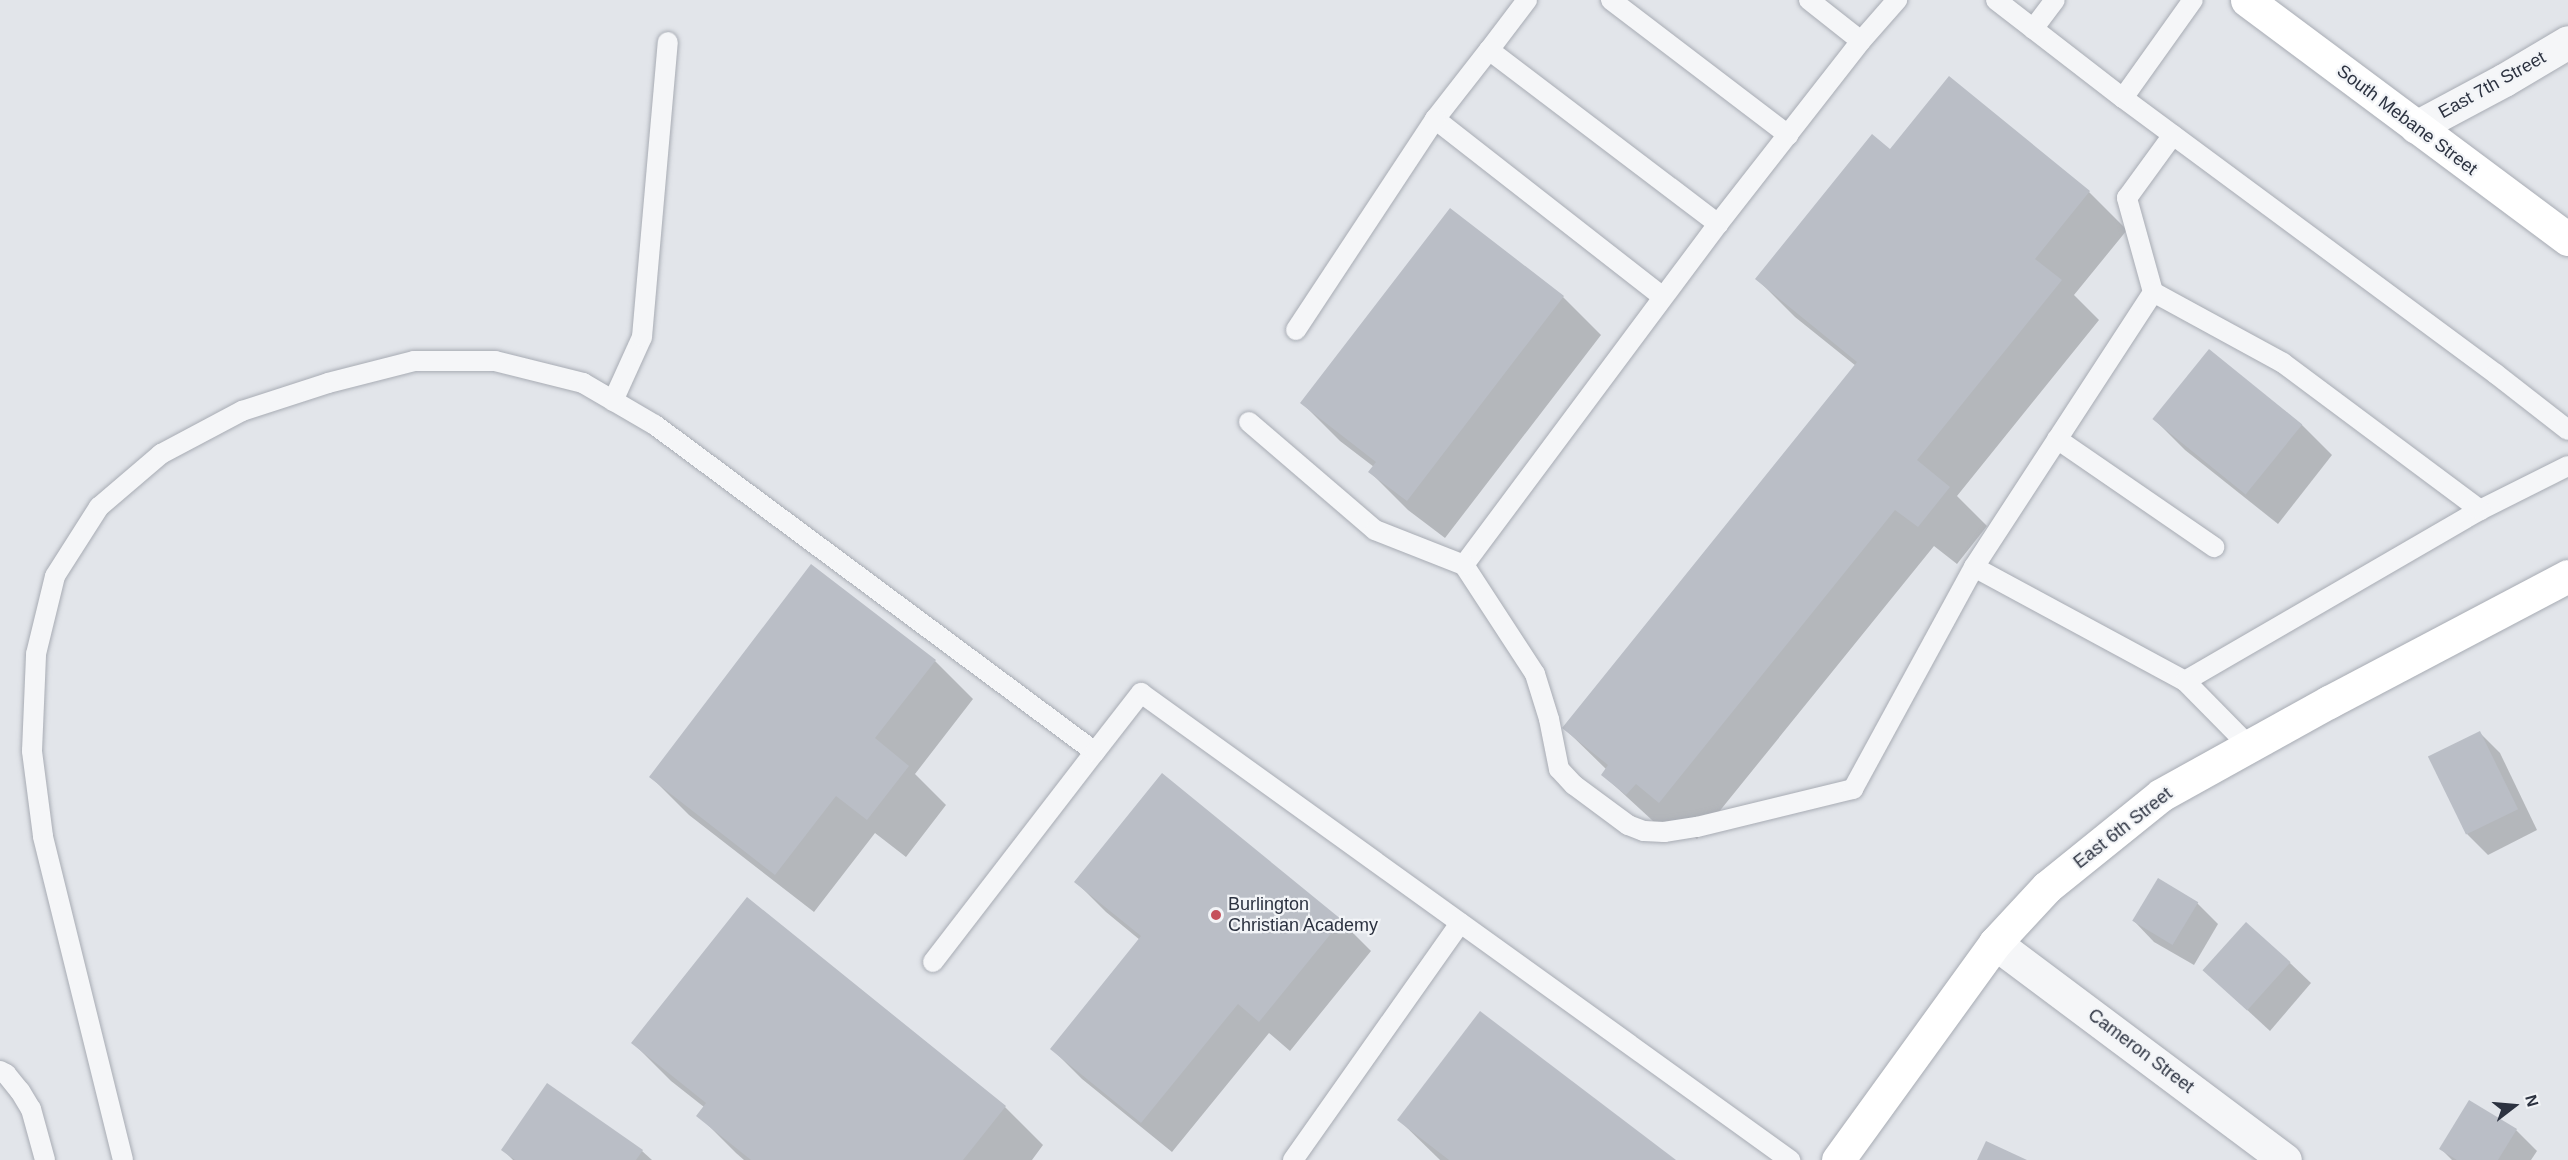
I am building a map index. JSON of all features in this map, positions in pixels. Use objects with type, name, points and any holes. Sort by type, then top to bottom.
[{"type":"street","name":"South Mebane Street","points":[[2247,0],[2568,239]]},
{"type":"street","name":"East 7th Street","points":[[2416,127],[2504,80],[2568,42]]},
{"type":"street","name":"East 6th Street","points":[[1838,1160],[1995,943],[2048,887],[2161,795],[2568,576]]},
{"type":"street","name":"Cameron Street","points":[[1995,943],[2285,1160]]},
{"type":"lane","points":[[1296,330],[1435,119],[1527,0]]},
{"type":"lane","points":[[1611,0],[1788,135]]},
{"type":"lane","points":[[1809,0],[1861,41]]},
{"type":"lane","points":[[1464,565],[1718,224],[1861,41],[1897,0]]},
{"type":"lane","points":[[1996,0],[2123,98],[2568,430]]},
{"type":"lane","points":[[2033,29],[2055,0]]},
{"type":"lane","points":[[2123,98],[2193,0]]},
{"type":"lane","points":[[613,401],[642,337],[668,42]]},
{"type":"lane","points":[[1489,50],[1718,224]]},
{"type":"lane","points":[[1435,119],[1663,297]]},
{"type":"lane","points":[[2173,135],[2127,198],[2153,292],[2283,363],[2480,510]]},
{"type":"lane","points":[[1249,422],[1376,530],[1464,565],[1535,674],[1549,719],[1559,769],[1574,785],[1628,825],[1644,831],[1664,832],[1696,827],[1853,789],[1974,567],[2153,292]]},
{"type":"lane","points":[[123,1160],[43,836],[32,751],[36,654],[55,576],[99,507],[161,454],[242,411],[328,383],[414,361],[495,361],[583,383],[655,425],[1095,752]]},
{"type":"lane","points":[[2057,439],[2214,547]]},
{"type":"lane","points":[[2185,681],[2480,510],[2568,466]]},
{"type":"lane","points":[[1974,567],[2185,681],[2249,746]]},
{"type":"lane","points":[[933,962],[1141,693],[1790,1160]]},
{"type":"lane","points":[[1293,1160],[1460,923]]},
{"type":"lane","points":[[0,1071],[6,1074],[20,1091],[31,1109],[45,1160]]},
{"type":"building","points":[[1949,76],[2090,191],[2035,259],[2062,280],[1917,460],[1950,487],[1918,527],[1895,510],[1659,803],[1636,784],[1626,795],[1601,775],[1608,765],[1562,728],[1857,362],[1755,279],[1872,134],[1890,149]]},
{"type":"building","points":[[1450,208],[1564,296],[1407,501],[1368,472],[1376,462],[1300,403]]},
{"type":"building","points":[[2209,349],[2302,425],[2246,494],[2152,419]]},
{"type":"building","points":[[811,564],[936,660],[875,738],[909,766],[867,820],[836,796],[775,875],[649,777]]},
{"type":"building","points":[[2480,731],[2518,809],[2466,835],[2428,756]]},
{"type":"building","points":[[1162,773],[1342,920],[1259,1022],[1238,1004],[1141,1123],[1050,1049],[1141,936],[1074,882]]},
{"type":"building","points":[[2158,878],[2198,902],[2173,945],[2132,921]]},
{"type":"building","points":[[747,897],[1006,1106],[963,1160],[751,1160],[696,1116],[706,1103],[631,1043]]},
{"type":"building","points":[[2246,922],[2291,962],[2247,1010],[2203,970]]},
{"type":"building","points":[[1480,1011],[1676,1160],[1449,1160],[1397,1120]]},
{"type":"building","points":[[547,1083],[643,1150],[636,1160],[515,1160],[501,1150]]},
{"type":"building","points":[[2469,1100],[2517,1129],[2498,1160],[2457,1160],[2439,1149]]},
{"type":"building","points":[[1986,1141],[2027,1160],[1977,1160]]},
{"type":"place","name":"Burlington Christian Academy","points":[[1216,915]]}]
